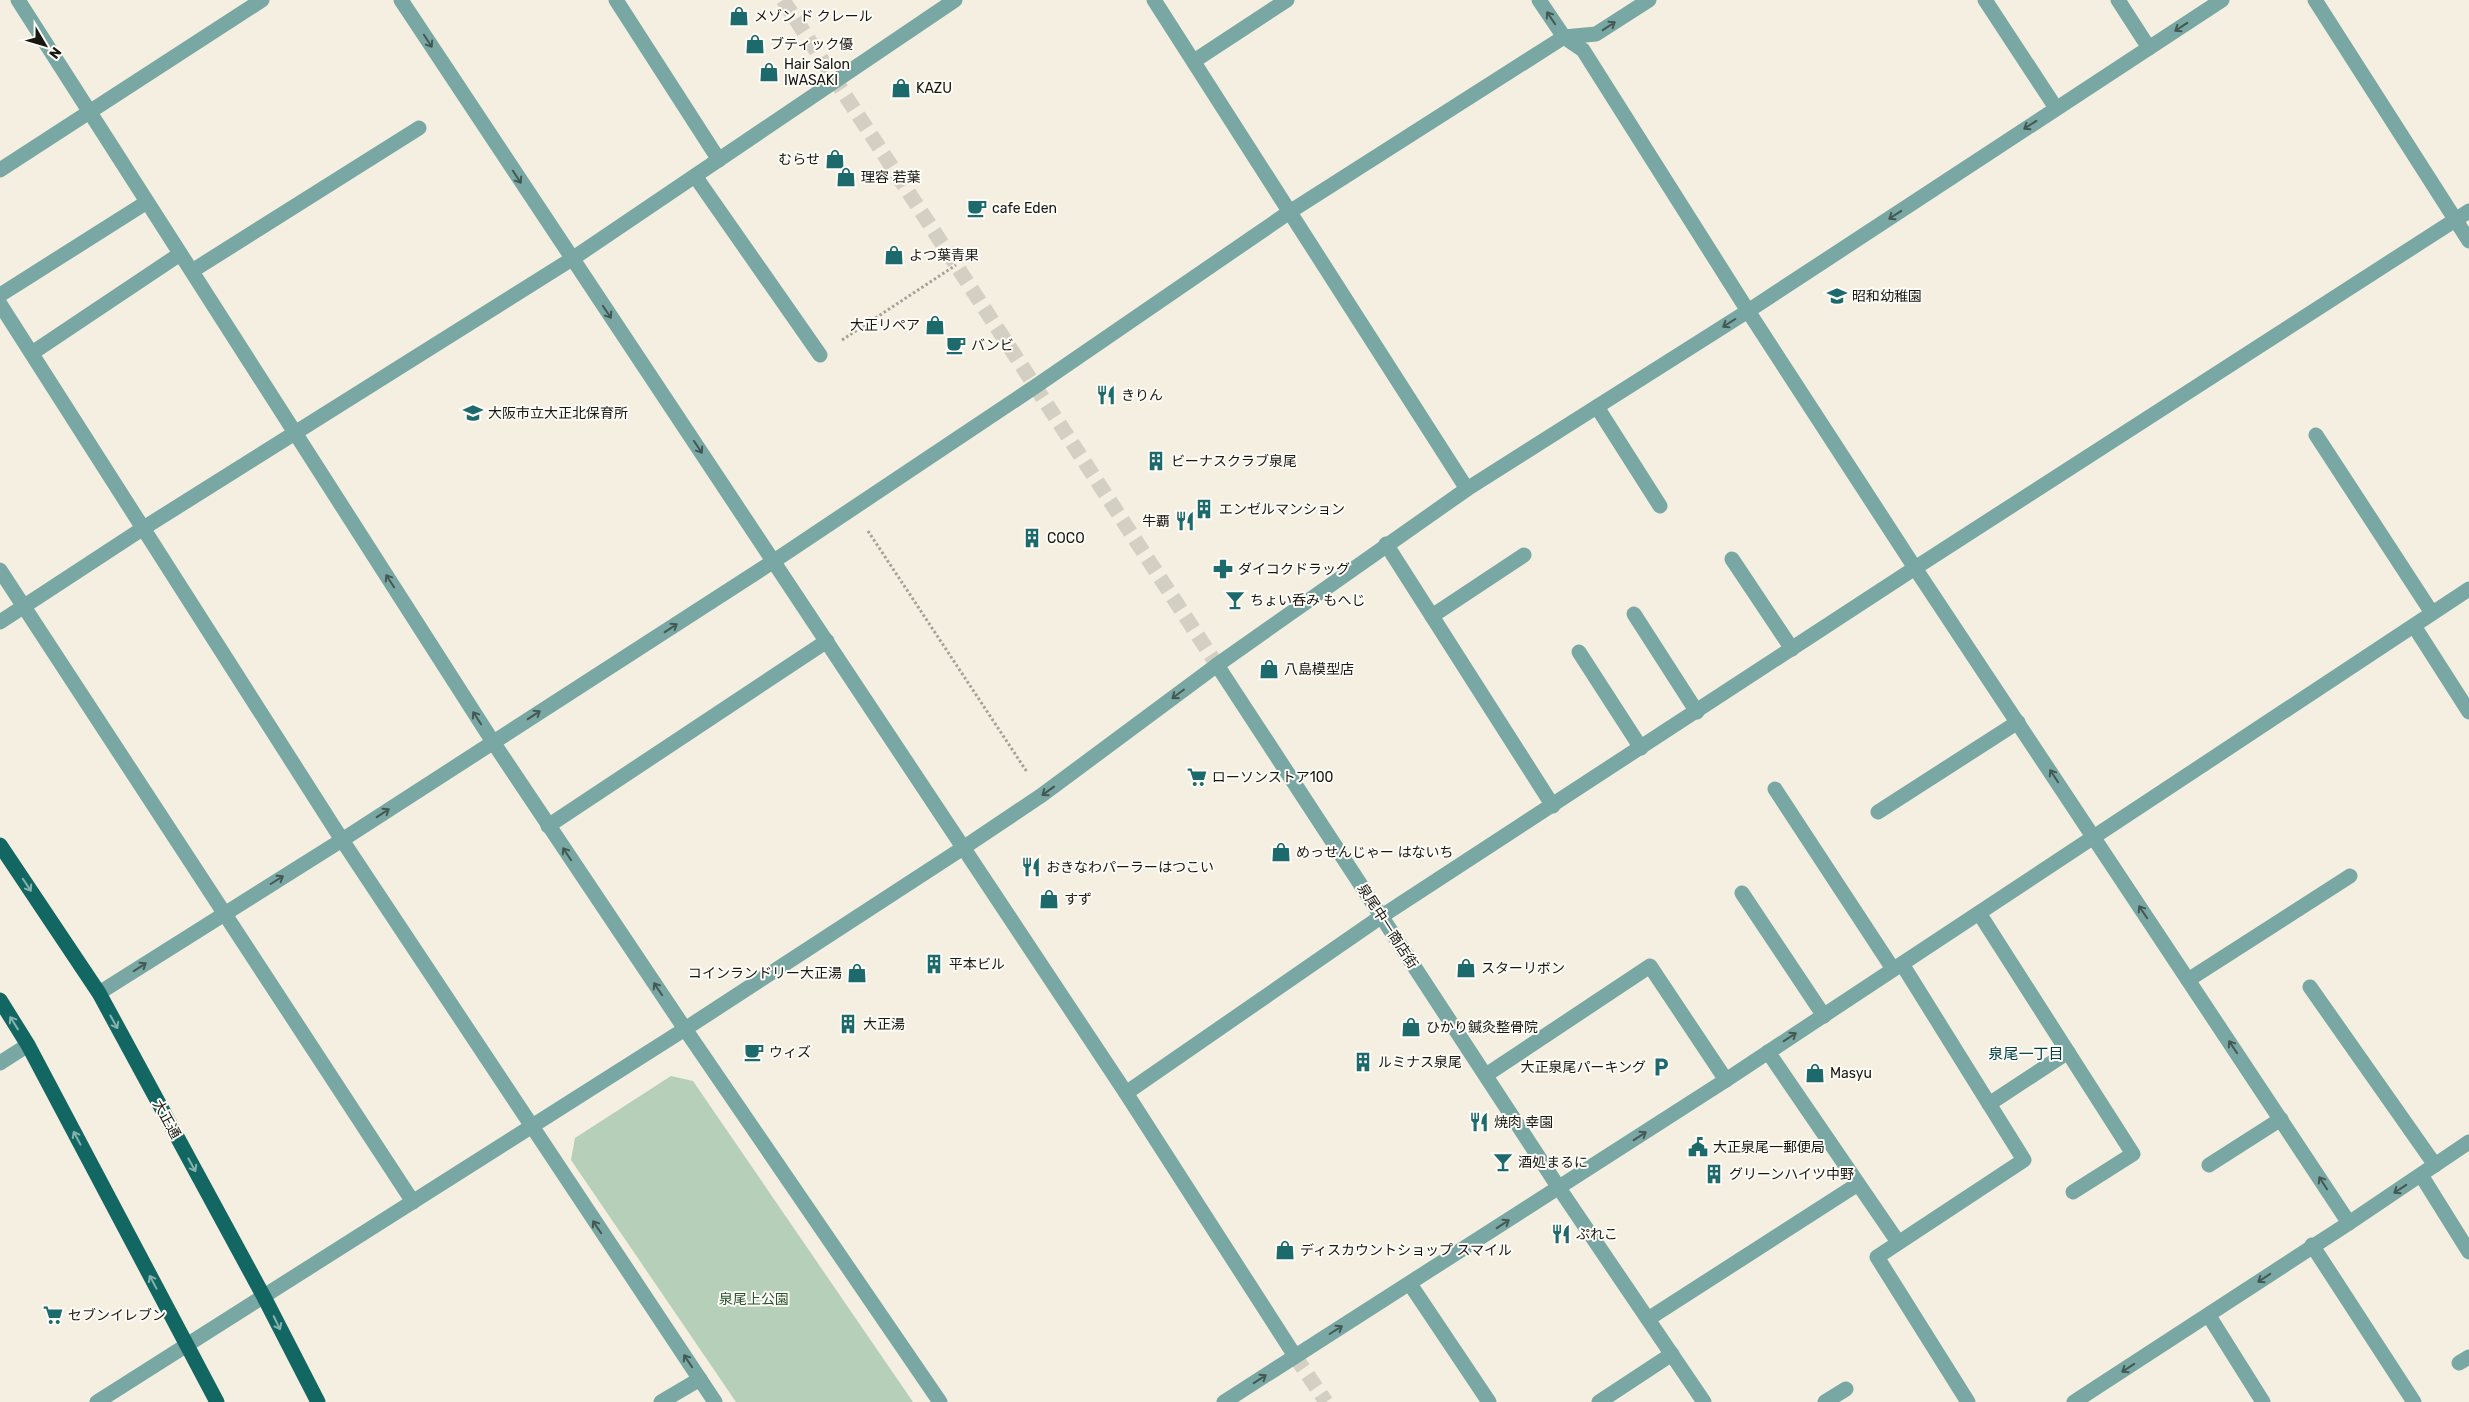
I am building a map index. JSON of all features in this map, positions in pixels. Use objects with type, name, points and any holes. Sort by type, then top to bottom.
[{"type":"main road","name":"大正通","points":[[0,845],[99,993],[264,1296],[318,1402]]},
{"type":"main road","points":[[0,1000],[28,1045],[217,1402]]},
{"type":"street","points":[[18,0],[548,826],[940,1402]]},
{"type":"street","points":[[0,170],[262,0]]},
{"type":"street","points":[[401,0],[1126,1093],[1295,1356]]},
{"type":"street","points":[[616,0],[720,160]]},
{"type":"street","points":[[0,622],[142,529],[572,259],[955,0]]},
{"type":"street","points":[[1154,0],[1291,211],[1467,489]]},
{"type":"street","points":[[1194,61],[1287,0]]},
{"type":"street","points":[[1539,0],[1564,37],[1583,50],[1748,311],[1915,568],[2349,1224]]},
{"type":"street","points":[[99,993],[342,840],[774,561],[1291,211],[1564,37],[1596,34],[1649,0]]},
{"type":"street","points":[[1984,0],[2056,108]]},
{"type":"street","points":[[2118,0],[2149,48]]},
{"type":"street","points":[[97,1402],[685,1029],[963,848],[1042,795],[1217,665],[1386,544],[1467,489],[1748,311],[2222,0]]},
{"type":"street","points":[[2315,0],[2469,240]]},
{"type":"street","points":[[192,271],[419,128]]},
{"type":"street","points":[[694,176],[820,355]]},
{"type":"street","points":[[0,295],[148,202]]},
{"type":"street","points":[[1126,1093],[1382,916],[1915,568],[2469,210]]},
{"type":"street","points":[[32,353],[180,254]]},
{"type":"street","points":[[0,304],[342,840],[530,1127],[715,1402]]},
{"type":"street","points":[[1597,407],[1660,506]]},
{"type":"street","points":[[2316,435],[2432,613]]},
{"type":"street","points":[[1386,544],[1553,806]]},
{"type":"street","points":[[1432,616],[1524,555]]},
{"type":"street","points":[[1732,559],[1792,649]]},
{"type":"street","points":[[0,570],[223,914],[413,1202]]},
{"type":"street","points":[[1224,1402],[1726,1080],[2469,589]]},
{"type":"street","points":[[1634,614],[1697,712]]},
{"type":"street","points":[[2414,626],[2469,712]]},
{"type":"street","points":[[548,826],[827,641]]},
{"type":"street","points":[[1579,652],[1641,748]]},
{"type":"street","name":"泉尾中一商店街","points":[[1217,665],[1559,1188],[1704,1402]]},
{"type":"street","points":[[1878,812],[2018,722]]},
{"type":"street","points":[[1775,789],[1898,967],[2024,1160],[1877,1257],[1968,1402]]},
{"type":"street","points":[[2188,980],[2350,876]]},
{"type":"street","points":[[1742,893],[1824,1016]]},
{"type":"street","points":[[1979,913],[2133,1154],[2073,1192]]},
{"type":"street","points":[[1486,1075],[1650,966],[1726,1080]]},
{"type":"street","points":[[2310,987],[2435,1165]]},
{"type":"street","points":[[0,1063],[28,1045]]},
{"type":"street","points":[[1768,1052],[1898,1242]]},
{"type":"street","points":[[1989,1104],[2068,1052]]},
{"type":"street","points":[[2208,1165],[2281,1119]]},
{"type":"street","points":[[2082,1400],[2312,1245],[2349,1224],[2469,1142]]},
{"type":"street","points":[[2421,1175],[2469,1252]]},
{"type":"street","points":[[1648,1319],[1858,1184]]},
{"type":"street","points":[[2312,1245],[2414,1402]]},
{"type":"street","points":[[1410,1284],[1489,1402]]},
{"type":"street","points":[[2209,1316],[2263,1402]]},
{"type":"street","points":[[1599,1402],[1672,1354]]},
{"type":"street","points":[[661,1402],[700,1379]]},
{"type":"street","points":[[1825,1402],[1846,1389]]},
{"type":"path","points":[[820,355],[956,265]]},
{"type":"path","points":[[854,508],[1042,795]]},
{"type":"green space","name":"泉尾上公園","points":[[671,1076],[693,1081],[913,1402],[736,1402],[571,1160],[575,1138]]},
{"type":"tunnel","points":[[783,0],[1217,665]]},
{"type":"tunnel","points":[[1295,1356],[1326,1402]]},
{"type":"place","name":"メゾン ド クレール","points":[[739,16]]},
{"type":"place","name":"ブティック優","points":[[755,44]]},
{"type":"place","name":"Hair Salon IWASAKI","points":[[769,72]]},
{"type":"place","name":"KAZU","points":[[901,88]]},
{"type":"place","name":"むらせ","points":[[835,159]]},
{"type":"place","name":"理容 若葉","points":[[846,177]]},
{"type":"place","name":"cafe Eden","points":[[977,208]]},
{"type":"place","name":"よつ葉青果","points":[[894,255]]},
{"type":"place","name":"昭和幼稚園","points":[[1837,296]]},
{"type":"place","name":"大正リペア","points":[[935,325]]},
{"type":"place","name":"バンビ","points":[[956,345]]},
{"type":"place","name":"きりん","points":[[1106,395]]},
{"type":"place","name":"大阪市立大正北保育所","points":[[473,413]]},
{"type":"place","name":"ビーナスクラブ泉尾","points":[[1156,461]]},
{"type":"place","name":"エンゼルマンション","points":[[1204,509]]},
{"type":"place","name":"牛覇","points":[[1185,521]]},
{"type":"place","name":"COCO","points":[[1032,538]]},
{"type":"place","name":"ダイコクドラッグ","points":[[1223,569]]},
{"type":"place","name":"ちょい呑み もへじ","points":[[1235,600]]},
{"type":"place","name":"八島模型店","points":[[1269,669]]},
{"type":"place","name":"ローソンストア100","points":[[1197,777]]},
{"type":"place","name":"めっせんじゃー はないち","points":[[1281,852]]},
{"type":"place","name":"おきなわパーラーはつこい","points":[[1031,867]]},
{"type":"place","name":"すず","points":[[1049,899]]},
{"type":"place","name":"平本ビル","points":[[934,964]]},
{"type":"place","name":"スターリボン","points":[[1466,968]]},
{"type":"place","name":"コインランドリー大正湯","points":[[857,973]]},
{"type":"place","name":"大正湯","points":[[848,1024]]},
{"type":"place","name":"ひかり鍼灸整骨院","points":[[1411,1027]]},
{"type":"place","name":"ウィズ","points":[[754,1052]]},
{"type":"place","name":"ルミナス泉尾","points":[[1363,1062]]},
{"type":"place","name":"大正泉尾パーキング","points":[[1661,1067]]},
{"type":"place","name":"Masyu","points":[[1815,1073]]},
{"type":"place","name":"焼肉 幸園","points":[[1479,1122]]},
{"type":"place","name":"大正泉尾一郵便局","points":[[1698,1147]]},
{"type":"place","name":"酒処まるに","points":[[1503,1162]]},
{"type":"place","name":"グリーンハイツ中野","points":[[1714,1174]]},
{"type":"place","name":"ぷれこ","points":[[1561,1234]]},
{"type":"place","name":"ディスカウントショップ スマイル","points":[[1285,1250]]},
{"type":"place","name":"セブンイレブン","points":[[53,1315]]},
{"type":"district","name":"泉尾一丁目","points":[[2026,1054]]}]
